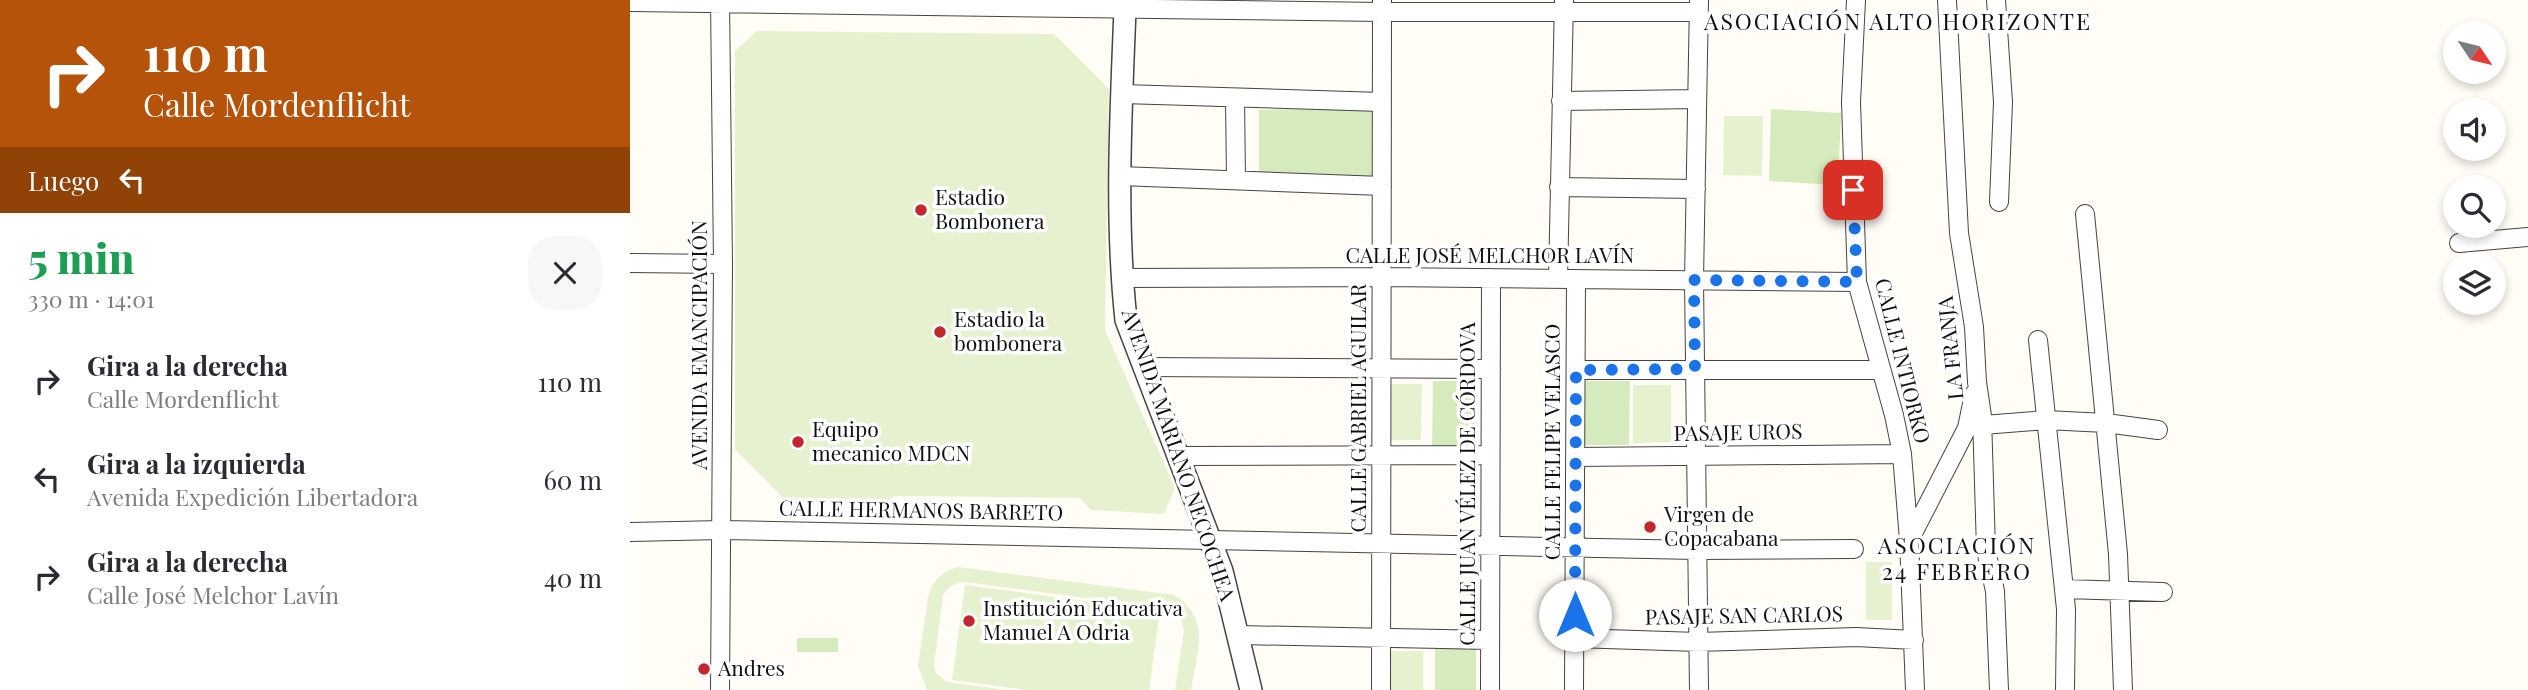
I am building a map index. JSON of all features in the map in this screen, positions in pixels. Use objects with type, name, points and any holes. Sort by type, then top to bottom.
[{"type":"street","name":"CALLE INTIORKO","points":[[1856,0],[1851,102],[1857,282],[1894,415],[1902,454],[1909,540],[1915,690]]},
{"type":"street","name":"LA FRANJA","points":[[1947,0],[1959,233],[1974,327],[1983,425],[1986,550],[1995,591],[1998,690]]},
{"type":"street","points":[[1996,0],[2003,102],[1999,202]]},
{"type":"street","points":[[630,2],[1698,6],[1694,280],[1699,690]]},
{"type":"street","name":"AVENIDA EMANCIPACIÓN","points":[[720,2],[723,264],[720,690]]},
{"type":"street","name":"AVENIDA MARIANO NECOCHEA","points":[[1127,4],[1120,176],[1122,278],[1126,320],[1222,571],[1251,690]]},
{"type":"street","name":"CALLE GABRIEL AGUILAR","points":[[1381,690],[1382,6]]},
{"type":"street","name":"CALLE FELIPE VELASCO","points":[[1563,7],[1559,187],[1576,370],[1574,690]]},
{"type":"street","points":[[1122,94],[1382,102]]},
{"type":"street","points":[[1235,98],[1236,180]]},
{"type":"street","points":[[1561,101],[1697,99]]},
{"type":"street","points":[[1120,176],[1382,186]]},
{"type":"street","points":[[1559,187],[1696,189]]},
{"type":"street","points":[[2085,214],[2120,590],[2123,690]]},
{"type":"street","points":[[2459,243],[2528,237]]},
{"type":"street","points":[[630,264],[723,264]]},
{"type":"street","name":"CALLE JOSÉ MELCHOR LAVÍN","points":[[1122,278],[1382,277],[1857,282]]},
{"type":"street","name":"CALLE JUAN VÉLEZ DE CÓRDOVA","points":[[1490,690],[1491,278]]},
{"type":"street","points":[[2038,341],[2066,609],[2065,690]]},
{"type":"street","points":[[1144,367],[1491,369]]},
{"type":"street","points":[[1576,370],[1880,370]]},
{"type":"street","points":[[1909,540],[1967,428],[1977,382]]},
{"type":"street","points":[[1983,425],[2046,420],[2106,423],[2158,430]]},
{"type":"street","name":"PASAJE UROS","points":[[1575,457],[1902,454]]},
{"type":"street","points":[[1178,456],[1490,455]]},
{"type":"street","name":"CALLE HERMANOS BARRETO","points":[[630,532],[722,530],[1490,547],[1854,549]]},
{"type":"street","points":[[2064,589],[2163,592]]},
{"type":"street","points":[[1239,635],[1490,639]]},
{"type":"street","name":"PASAJE SAN CARLOS","points":[[1574,638],[1698,642],[1856,637],[1914,640]]},
{"type":"green space","name":"Estadio Bombonera","points":[[757,31],[1054,34],[1109,89],[1105,330],[1175,488],[1164,514],[1091,510],[1080,498],[894,496],[886,505],[789,504],[735,449],[735,51]]},
{"type":"green space","points":[[1374,108],[1373,176],[1259,176],[1259,110]]},
{"type":"green space","points":[[1771,109],[1841,113],[1838,185],[1769,181]]},
{"type":"green space","points":[[1724,116],[1763,116],[1762,176],[1723,175]]},
{"type":"green space","points":[[1433,381],[1475,381],[1474,449],[1432,449]]},
{"type":"green space","points":[[1584,381],[1630,381],[1629,445],[1584,445]]},
{"type":"green space","points":[[1388,384],[1422,384],[1421,440],[1387,440]]},
{"type":"green space","points":[[1633,385],[1671,385],[1671,442],[1633,443]]},
{"type":"green space","points":[[1866,562],[1892,562],[1892,620],[1866,620]]},
{"type":"green space","points":[[958,567],[1174,595],[1194,614],[1198,626],[1198,650],[1191,690],[1175,690],[1184,630],[1181,620],[1168,609],[965,582],[952,586],[943,595],[934,665],[936,673],[947,682],[1006,690],[927,690],[918,666],[928,597],[938,578]]},
{"type":"green space","points":[[965,585],[1160,611],[1149,690],[1027,690],[952,680]]},
{"type":"green space","points":[[797,638],[838,638],[838,652],[797,652]]},
{"type":"green space","points":[[1435,646],[1476,646],[1476,690],[1435,690]]},
{"type":"green space","points":[[1387,651],[1423,651],[1423,690],[1386,690]]},
{"type":"place","name":"Estadio Bombonera","points":[[921,210]]},
{"type":"place","name":"Estadio la bombonera","points":[[940,332]]},
{"type":"place","name":"Equipo mecanico MDCN","points":[[798,442]]},
{"type":"place","name":"Virgen de Copacabana","points":[[1650,527]]},
{"type":"place","name":"Institución Educativa Manuel A Odria","points":[[969,621]]},
{"type":"place","name":"Andres","points":[[704,669]]},
{"type":"district","name":"ASOCIACIÓN ALTO HORIZONTE","points":[[1898,22]]},
{"type":"district","name":"ASOCIACIÓN 24 FEBRERO","points":[[1957,559]]},
{"type":"route","points":[[1575,615],[1576,370],[1695,369],[1694,280],[1857,282],[1853,190]]}]
